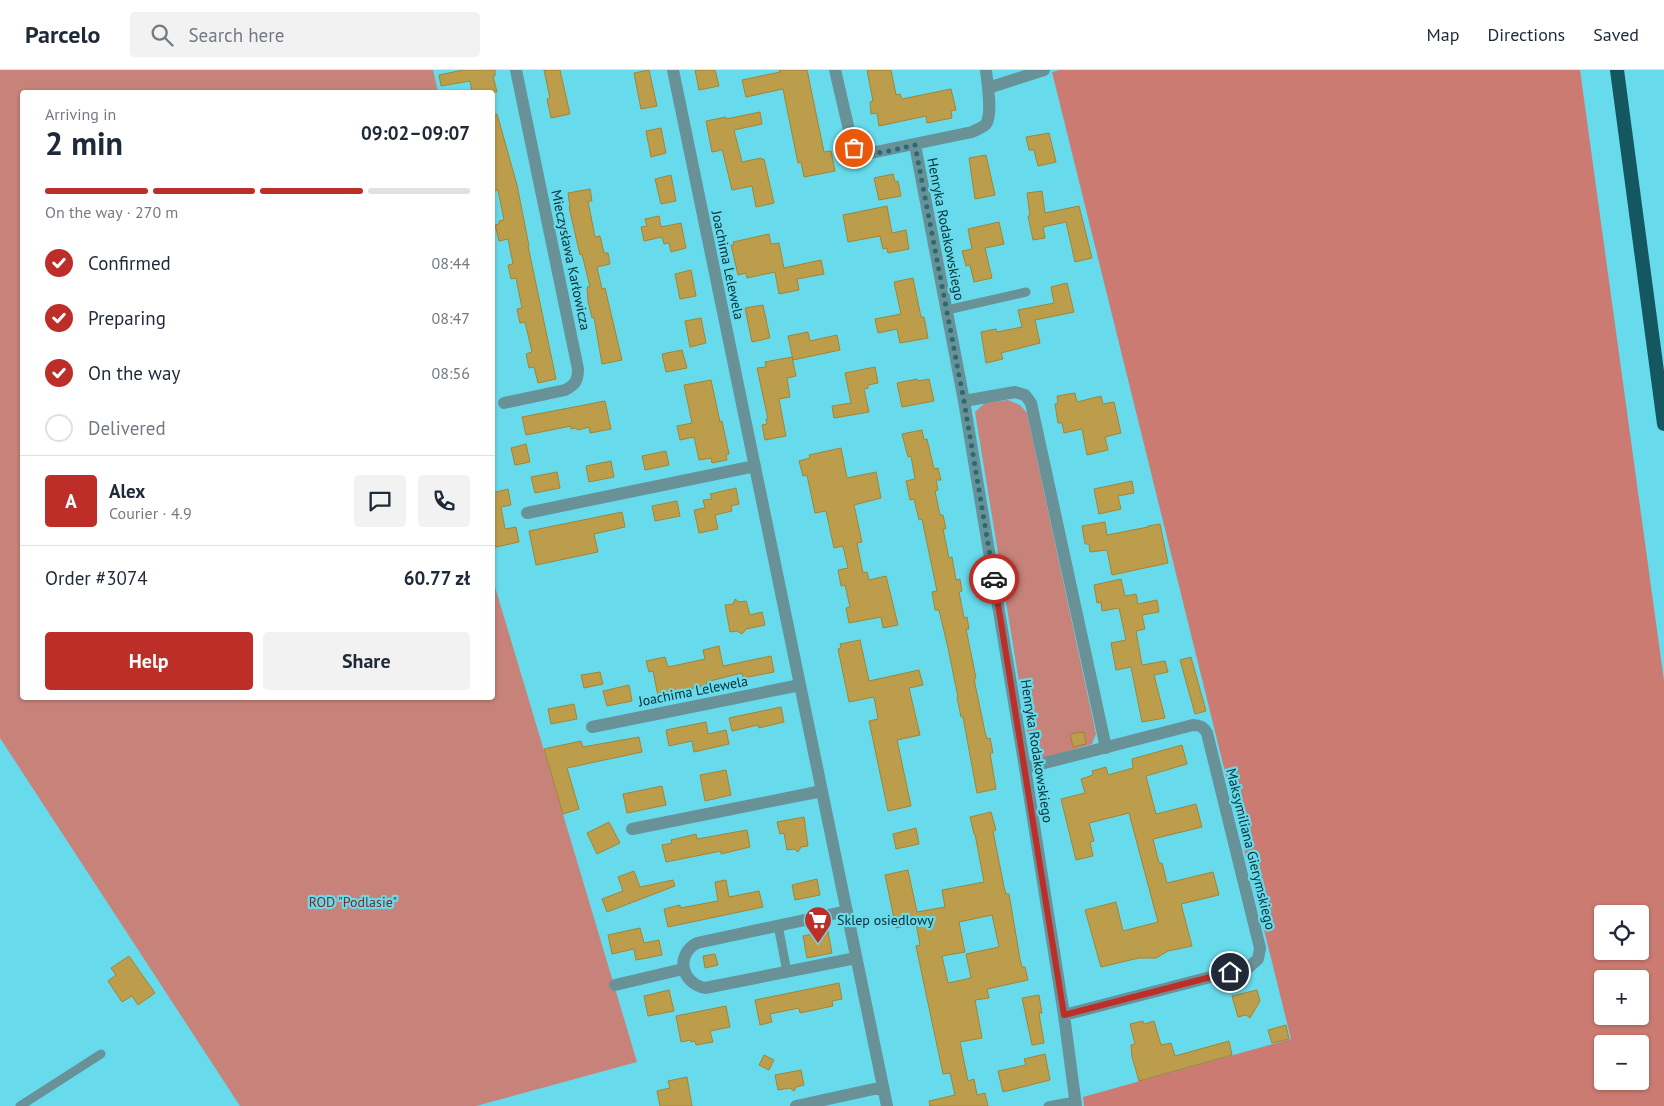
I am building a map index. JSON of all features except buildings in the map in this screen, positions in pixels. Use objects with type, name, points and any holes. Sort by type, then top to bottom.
[{"type":"highway","points":[[1617,70],[1664,424]]},
{"type":"street","name":"Mieczysława Karłowicza","points":[[504,403],[565,390],[573,386],[578,369],[516,70]]},
{"type":"street","name":"Joachima Lelewela","points":[[673,70],[887,1106]]},
{"type":"street","name":"Henryka Rodakowskiego","points":[[836,70],[850,138],[857,151],[872,154],[915,145],[964,401],[1025,768],[1076,1103]]},
{"type":"street","points":[[915,145],[972,132],[982,127],[988,120],[989,112],[986,70]]},
{"type":"street","points":[[988,88],[1044,70]]},
{"type":"street","points":[[964,401],[1015,392],[1025,395],[1031,403],[1106,748]]},
{"type":"street","points":[[527,513],[755,466]]},
{"type":"street","name":"Joachima Lelewela","points":[[592,727],[800,685]]},
{"type":"street","name":"Maksymiliana Gierymskiego","points":[[1025,768],[1193,726],[1200,726],[1206,731],[1260,948],[1260,956],[1256,963],[1249,967],[1064,1015]]},
{"type":"street","points":[[632,830],[822,791]]},
{"type":"street","points":[[847,911],[697,943],[686,952],[683,960],[683,969],[686,977],[692,983],[705,988],[856,958]]},
{"type":"street","points":[[615,985],[683,969]]},
{"type":"street","points":[[796,1106],[883,1087]]},
{"type":"lane","points":[[947,310],[1026,292]]},
{"type":"lane","points":[[778,926],[788,972]]},
{"type":"lane","points":[[20,1106],[101,1054]]},
{"type":"lane","points":[[1048,1106],[1076,1103]]},
{"type":"green space","name":"ROD \"Podlasie\"","points":[[0,70],[433,70],[438,90],[20,90],[20,700],[495,700],[495,587],[637,1062],[476,1106],[240,1106],[0,738]]},
{"type":"green space","points":[[1008,400],[1020,405],[1027,413],[1096,734],[1092,744],[1043,758],[1034,756],[1030,749],[975,412],[985,403]]},
{"type":"shaded area","points":[[1060,70],[1580,70],[1664,681],[1664,1106],[1084,1106],[1083,1097],[1291,1039],[1052,72]]},
{"type":"way so far","points":[[854,148],[861,153],[872,154],[915,145],[964,401],[994,579]]},
{"type":"place","name":"Sklep osiedlowy","points":[[818,944]]},
{"type":"route","points":[[994,579],[1064,1015],[1230,972]]}]
